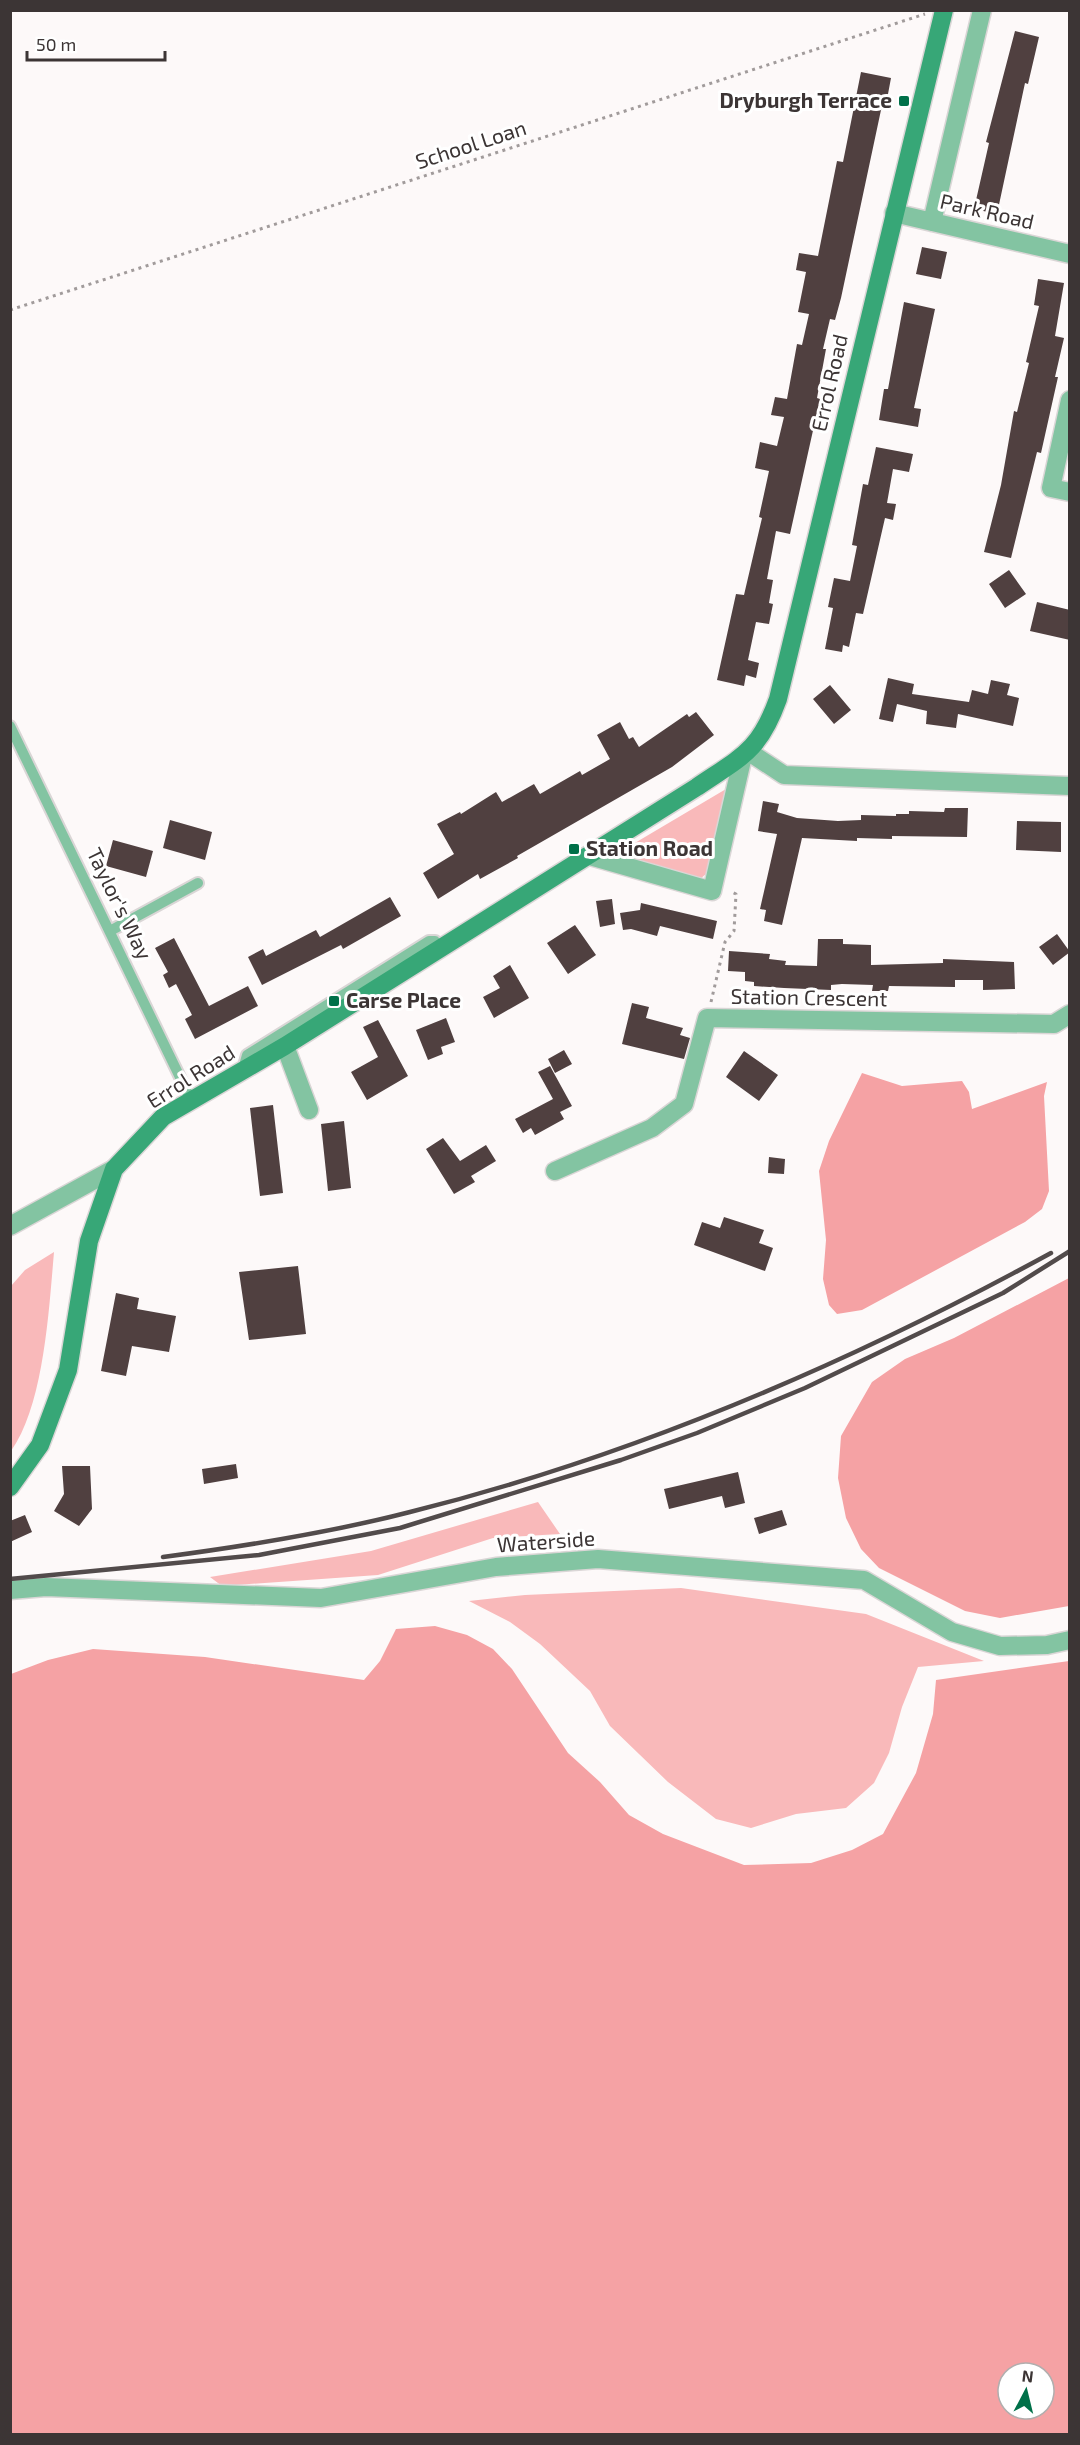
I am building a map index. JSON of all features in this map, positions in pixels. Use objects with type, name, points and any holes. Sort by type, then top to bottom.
[{"type":"street","points":[[932,222],[982,10]]},
{"type":"street","name":"Errol Road","points":[[10,1487],[40,1446],[68,1370],[89,1241],[114,1168],[163,1117],[285,1046],[590,856],[746,754],[767,728],[778,699],[943,13]]},
{"type":"street","name":"Park Road","points":[[894,213],[1070,254]]},
{"type":"street","points":[[1070,400],[1050,488],[1070,492]]},
{"type":"street","points":[[746,754],[784,775],[1070,786]]},
{"type":"street","name":"Errol Road","points":[[714,885],[746,754]]},
{"type":"street","points":[[590,856],[712,891],[714,885]]},
{"type":"street","name":"Station Crescent","points":[[555,1171],[652,1128],[684,1104],[707,1018],[1054,1024],[1070,1014]]},
{"type":"street","points":[[285,1046],[309,1110]]},
{"type":"street","points":[[10,1226],[114,1168]]},
{"type":"street","name":"Waterside","points":[[10,1590],[46,1587],[321,1598],[496,1567],[598,1559],[864,1580],[952,1632],[1000,1646],[1047,1645],[1070,1640]]},
{"type":"lane","name":"Taylor's Way","points":[[10,726],[191,1100]]},
{"type":"lane","points":[[110,931],[198,884]]},
{"type":"lane","points":[[247,1068],[245,1062],[247,1055],[429,941],[435,941],[440,949]]},
{"type":"path","name":"School Loan","points":[[10,310],[922,14],[943,13]]},
{"type":"path","points":[[707,1018],[719,962],[726,942],[734,931],[736,894],[714,885]]},
{"type":"shaded area","points":[[726,789],[727,796],[707,873],[698,881],[625,862],[623,850]]},
{"type":"shaded area","points":[[862,1073],[902,1086],[962,1081],[969,1092],[972,1109],[1047,1082],[1044,1096],[1049,1191],[1042,1209],[1025,1222],[862,1310],[837,1314],[829,1305],[823,1279],[826,1240],[819,1171],[829,1141]]},
{"type":"shaded area","points":[[54,1252],[47,1328],[38,1383],[22,1432],[11,1451],[11,1286],[25,1270]]},
{"type":"shaded area","points":[[1069,1278],[1069,1606],[1000,1618],[965,1611],[879,1568],[861,1549],[846,1518],[838,1478],[841,1436],[872,1382],[905,1359],[954,1338]]},
{"type":"shaded area","points":[[538,1502],[560,1534],[493,1538],[378,1575],[222,1586],[210,1577],[371,1551]]},
{"type":"shaded area","points":[[681,1588],[866,1614],[984,1661],[918,1667],[902,1707],[889,1753],[874,1783],[846,1808],[796,1814],[751,1828],[716,1819],[668,1782],[610,1726],[590,1691],[540,1644],[510,1622],[469,1601],[525,1595]]},
{"type":"shaded area","points":[[435,1626],[467,1635],[493,1649],[512,1669],[568,1753],[600,1782],[629,1815],[663,1834],[744,1865],[811,1863],[852,1850],[883,1834],[916,1773],[933,1714],[936,1680],[1069,1661],[1069,2434],[11,2434],[11,1674],[48,1660],[93,1649],[205,1657],[364,1680],[380,1661],[396,1629]]},
{"type":"building","points":[[1015,31],[1039,37],[1028,84],[1025,83],[997,214],[974,209],[989,143],[986,142]]},
{"type":"building","points":[[861,72],[891,78],[885,110],[881,110],[841,298],[835,320],[830,319],[823,349],[826,349],[817,398],[820,399],[790,534],[776,531],[767,579],[773,580],[769,603],[773,604],[769,624],[756,622],[748,660],[759,663],[756,678],[746,675],[744,686],[717,680],[736,594],[744,595],[762,518],[759,517],[769,471],[755,468],[760,442],[777,446],[784,417],[771,415],[775,397],[787,399],[797,344],[802,345],[809,314],[798,312],[806,272],[796,270],[799,253],[818,256],[837,161],[843,162]]},
{"type":"building","points":[[922,247],[947,252],[941,279],[916,274]]},
{"type":"building","points":[[1038,279],[1064,283],[1055,336],[1064,338],[1041,453],[1037,452],[1011,558],[984,552],[1001,485],[1014,411],[1017,412],[1029,363],[1026,362],[1039,306],[1034,305]]},
{"type":"building","points":[[904,302],[935,309],[914,408],[921,409],[918,427],[879,420],[884,389],[888,389]]},
{"type":"building","points":[[876,447],[913,454],[909,472],[893,469],[887,503],[896,504],[893,520],[885,518],[863,614],[856,613],[849,647],[843,645],[842,652],[825,649],[833,608],[828,607],[834,578],[850,581],[857,546],[852,545],[863,484],[868,485]]},
{"type":"building","points":[[1009,570],[1026,594],[1005,608],[989,584]]},
{"type":"building","points":[[1037,602],[1070,610],[1070,640],[1030,631]]},
{"type":"building","points":[[888,678],[914,684],[912,694],[969,702],[972,690],[988,694],[991,680],[1010,684],[1007,695],[1019,698],[1013,726],[958,714],[956,728],[926,724],[927,711],[897,704],[893,722],[879,719]]},
{"type":"building","points":[[830,685],[851,710],[834,724],[813,699]]},
{"type":"building","points":[[696,712],[714,735],[672,767],[517,856],[518,858],[480,879],[478,874],[438,899],[423,873],[454,854],[437,824],[460,812],[461,814],[496,792],[502,802],[534,784],[540,794],[580,771],[582,775],[610,759],[597,735],[620,722],[629,739],[633,737],[639,747],[687,714],[689,717]]},
{"type":"building","points":[[763,801],[779,804],[777,812],[797,818],[838,821],[861,820],[861,815],[896,816],[896,814],[909,814],[909,811],[944,812],[945,808],[968,808],[967,837],[892,836],[892,839],[857,838],[857,841],[802,838],[782,925],[764,921],[766,910],[760,909],[777,834],[758,831]]},
{"type":"building","points":[[170,820],[212,832],[205,860],[163,848]]},
{"type":"building","points":[[1017,821],[1061,822],[1061,852],[1016,850]]},
{"type":"building","points":[[113,840],[153,851],[146,877],[106,866]]},
{"type":"building","points":[[390,897],[401,916],[343,949],[341,945],[262,985],[248,957],[263,949],[266,956],[316,930],[320,937]]},
{"type":"building","points":[[612,899],[615,924],[600,927],[596,901]]},
{"type":"building","points":[[641,903],[717,921],[713,939],[660,926],[657,936],[631,929],[623,930],[620,913],[640,910]]},
{"type":"building","points":[[575,925],[596,955],[568,974],[547,943]]},
{"type":"building","points":[[1057,934],[1070,952],[1053,965],[1039,947]]},
{"type":"building","points":[[174,938],[209,1006],[248,986],[258,1006],[195,1039],[185,1019],[192,1015],[176,984],[169,988],[163,975],[168,972],[155,948]]},
{"type":"building","points":[[818,939],[843,939],[843,944],[871,945],[871,965],[943,963],[943,959],[1014,962],[1015,989],[983,990],[983,980],[955,980],[955,987],[889,986],[888,991],[872,991],[873,985],[842,984],[831,985],[831,990],[784,988],[754,986],[754,982],[745,981],[745,972],[728,971],[729,951],[770,954],[769,959],[786,961],[785,965],[817,966]]},
{"type":"building","points":[[510,965],[529,998],[494,1018],[483,997],[500,988],[493,976]]},
{"type":"building","points":[[632,1003],[649,1007],[646,1018],[683,1028],[680,1035],[690,1038],[684,1059],[622,1044]]},
{"type":"building","points":[[446,1018],[455,1042],[441,1047],[443,1054],[428,1060],[416,1030]]},
{"type":"building","points":[[378,1020],[408,1076],[367,1100],[351,1072],[378,1057],[363,1027]]},
{"type":"building","points":[[564,1050],[572,1064],[555,1073],[548,1059]]},
{"type":"building","points":[[744,1051],[778,1075],[759,1101],[726,1077]]},
{"type":"building","points":[[550,1066],[572,1106],[560,1112],[564,1119],[535,1135],[531,1128],[523,1133],[515,1119],[553,1099],[538,1072]]},
{"type":"building","points":[[273,1105],[283,1193],[260,1196],[250,1108]]},
{"type":"building","points":[[344,1121],[351,1188],[328,1191],[321,1124]]},
{"type":"building","points":[[443,1138],[460,1161],[486,1145],[496,1161],[471,1176],[475,1182],[454,1194],[426,1149]]},
{"type":"building","points":[[769,1157],[785,1159],[784,1174],[768,1173]]},
{"type":"building","points":[[724,1217],[764,1230],[759,1243],[773,1248],[765,1271],[694,1245],[702,1222],[720,1228]]},
{"type":"building","points":[[298,1266],[306,1334],[249,1340],[239,1272]]},
{"type":"building","points":[[116,1293],[139,1298],[137,1309],[176,1316],[169,1352],[132,1346],[126,1376],[101,1371]]},
{"type":"building","points":[[236,1464],[238,1478],[204,1484],[202,1469]]},
{"type":"building","points":[[62,1466],[90,1466],[92,1509],[79,1526],[54,1511],[64,1494]]},
{"type":"building","points":[[738,1472],[745,1503],[725,1508],[722,1496],[669,1509],[664,1489]]},
{"type":"building","points":[[782,1510],[787,1525],[759,1534],[754,1518]]},
{"type":"building","points":[[25,1515],[32,1532],[10,1542],[10,1521]]},
{"type":"railway","points":[[10,1579],[259,1555],[400,1528],[621,1460],[697,1433],[805,1388],[1003,1293],[1070,1251]]},
{"type":"railway","points":[[163,1557],[287,1538],[380,1520],[577,1464],[658,1435],[818,1369],[974,1294],[1051,1253]]},
{"type":"place","name":"Dryburgh Terrace","points":[[904,101]]},
{"type":"place","name":"Station Road","points":[[574,849]]},
{"type":"place","name":"Carse Place","points":[[334,1001]]}]
